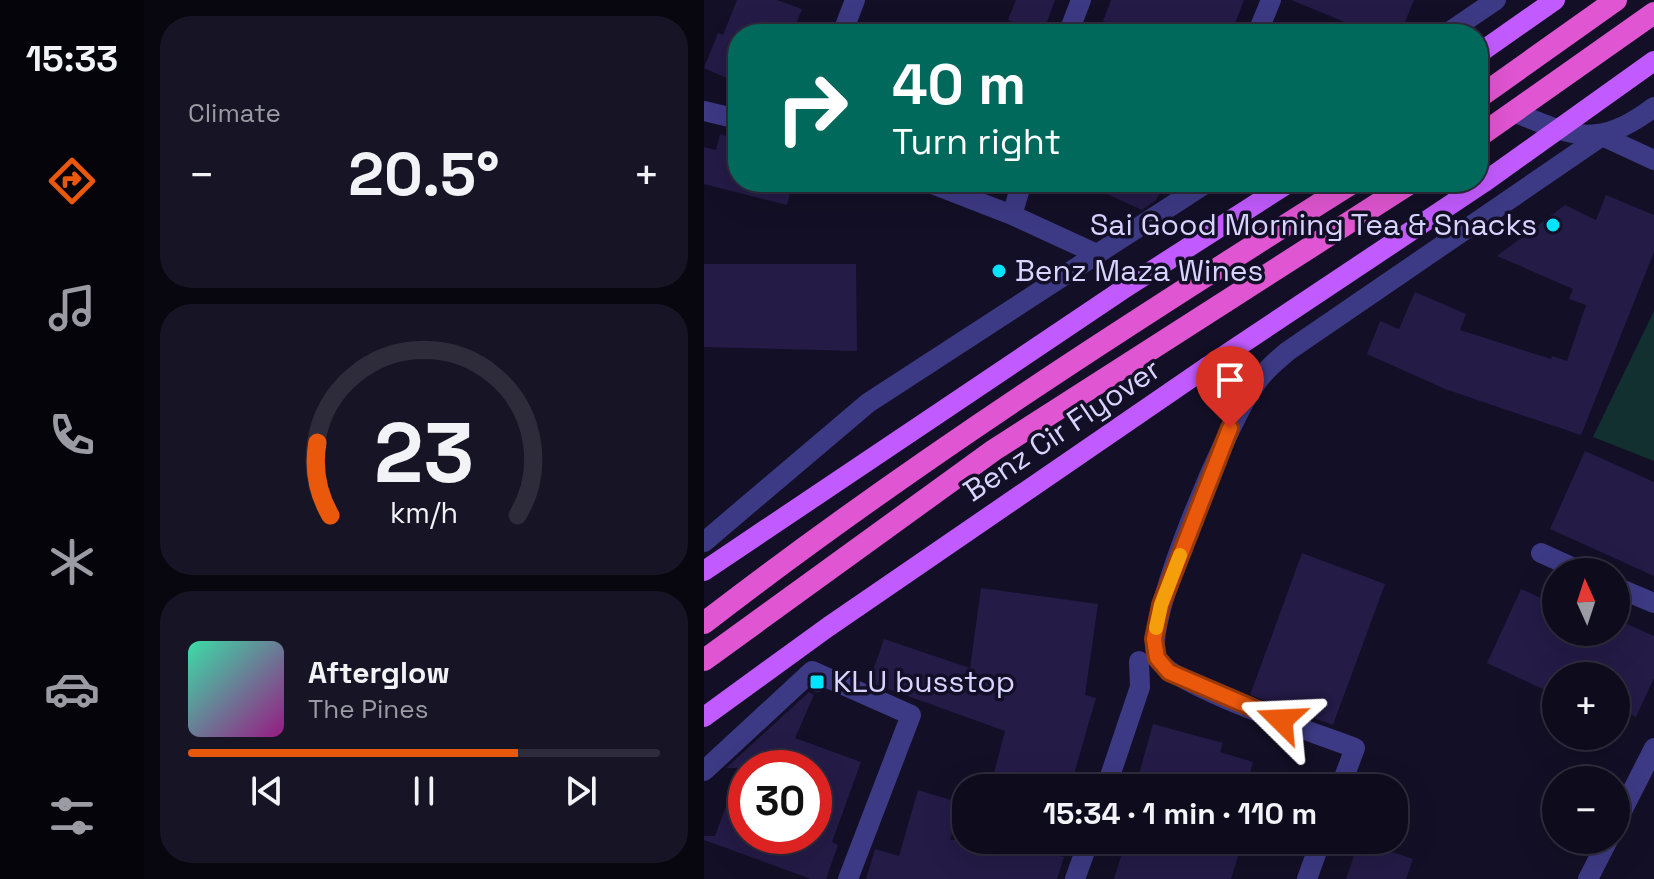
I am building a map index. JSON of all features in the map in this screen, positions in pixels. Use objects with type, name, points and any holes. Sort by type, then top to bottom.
[{"type":"highway","points":[[1488,91],[1616,0]]},
{"type":"highway","points":[[1488,130],[1654,13]]},
{"type":"highway","points":[[704,623],[943,450],[1174,296],[1338,192]]},
{"type":"highway","points":[[704,660],[994,450],[1396,192]]},
{"type":"main road","points":[[1488,47],[1555,0]]},
{"type":"main road","name":"Benz Cir Flyover","points":[[1488,179],[1654,61]]},
{"type":"main road","points":[[704,571],[1274,192]]},
{"type":"main road","name":"Benz Cir Flyover","points":[[704,717],[828,627],[1207,367],[1470,192]]},
{"type":"street","points":[[846,24],[855,0]]},
{"type":"street","points":[[1072,24],[1081,0]]},
{"type":"street","points":[[1261,24],[1271,0]]},
{"type":"street","points":[[1461,24],[1496,0]]},
{"type":"street","points":[[1345,774],[1355,748],[1218,695],[1169,672],[1157,658],[1154,639],[1161,605],[1214,463],[1238,414],[1266,370],[1602,136],[1654,107]]},
{"type":"street","points":[[704,111],[728,117]]},
{"type":"street","points":[[1514,112],[1566,134],[1602,136],[1654,160]]},
{"type":"street","points":[[953,192],[1097,254]]},
{"type":"street","points":[[1012,215],[1019,192]]},
{"type":"street","points":[[704,542],[868,403],[1191,192]]},
{"type":"street","points":[[1541,553],[1552,558]]},
{"type":"street","points":[[1630,593],[1654,603]]},
{"type":"street","points":[[1111,774],[1140,687],[1139,661]]},
{"type":"street","points":[[704,771],[814,676],[911,715],[848,879]]},
{"type":"street","points":[[1630,795],[1654,748]]},
{"type":"street","points":[[1075,879],[1084,854]]},
{"type":"street","points":[[1307,879],[1316,854]]},
{"type":"street","points":[[1588,879],[1601,854]]},
{"type":"green space","points":[[1654,311],[1654,461],[1593,437]]},
{"type":"building","points":[[737,0],[777,0],[802,9],[796,24],[728,24],[728,79],[704,68],[718,33],[723,35]]},
{"type":"building","points":[[1016,0],[1055,0],[1046,24],[1019,24],[1008,20]]},
{"type":"building","points":[[1111,0],[1244,0],[1235,24],[1111,24],[1103,21]]},
{"type":"building","points":[[1291,0],[1414,0],[1404,24],[1350,24]]},
{"type":"building","points":[[720,134],[728,136],[728,190],[704,184],[704,147],[716,150]]},
{"type":"building","points":[[736,192],[790,192],[787,205]]},
{"type":"building","points":[[1103,192],[1160,192],[1156,200],[1142,210]]},
{"type":"building","points":[[1606,195],[1654,215],[1654,252],[1581,435],[1445,389],[1367,354],[1380,321],[1399,329],[1415,292],[1466,314],[1460,330],[1551,359],[1552,356],[1567,361],[1586,305],[1569,299],[1573,289],[1497,256],[1565,205],[1596,220]]},
{"type":"building","points":[[704,264],[856,264],[857,351],[704,347]]},
{"type":"building","points":[[1585,451],[1654,482],[1654,576],[1630,565],[1630,558],[1614,558],[1550,529]]},
{"type":"building","points":[[1302,553],[1385,584],[1333,725],[1250,695]]},
{"type":"building","points":[[981,588],[1098,604],[1085,695],[1096,698],[1074,774],[994,774],[1005,731],[869,682],[884,639],[970,668]]},
{"type":"building","points":[[1521,589],[1542,599],[1542,646],[1630,646],[1630,625],[1654,636],[1654,678],[1636,717],[1630,714],[1630,662],[1542,662],[1542,689],[1487,663]]},
{"type":"building","points":[[809,692],[814,695],[795,738],[828,750],[746,750]]},
{"type":"building","points":[[1153,724],[1223,743],[1220,752],[1253,762],[1250,774],[1139,774]]},
{"type":"building","points":[[832,751],[861,762],[832,842]]},
{"type":"building","points":[[918,790],[952,800],[952,854],[1054,854],[1064,857],[1057,879],[866,879],[875,849],[899,856]]},
{"type":"building","points":[[728,801],[728,849],[704,840],[704,836],[715,836]]},
{"type":"building","points":[[832,842],[838,845],[826,879],[811,879],[742,854],[832,854]]},
{"type":"building","points":[[1122,854],[1239,854],[1231,879],[1114,879]]},
{"type":"building","points":[[1355,854],[1398,854],[1413,859],[1406,879],[1346,879]]},
{"type":"slow traffic","points":[[1156,628],[1161,605],[1180,555]]},
{"type":"place","name":"Sai Good Morning Tea & Snacks","points":[[1553,225]]},
{"type":"place","name":"Benz Maza Wines","points":[[999,271]]},
{"type":"place","name":"KLU busstop","points":[[817,682]]},
{"type":"route","points":[[1230,428],[1161,605],[1154,639],[1157,658],[1169,672],[1281,720]]}]
